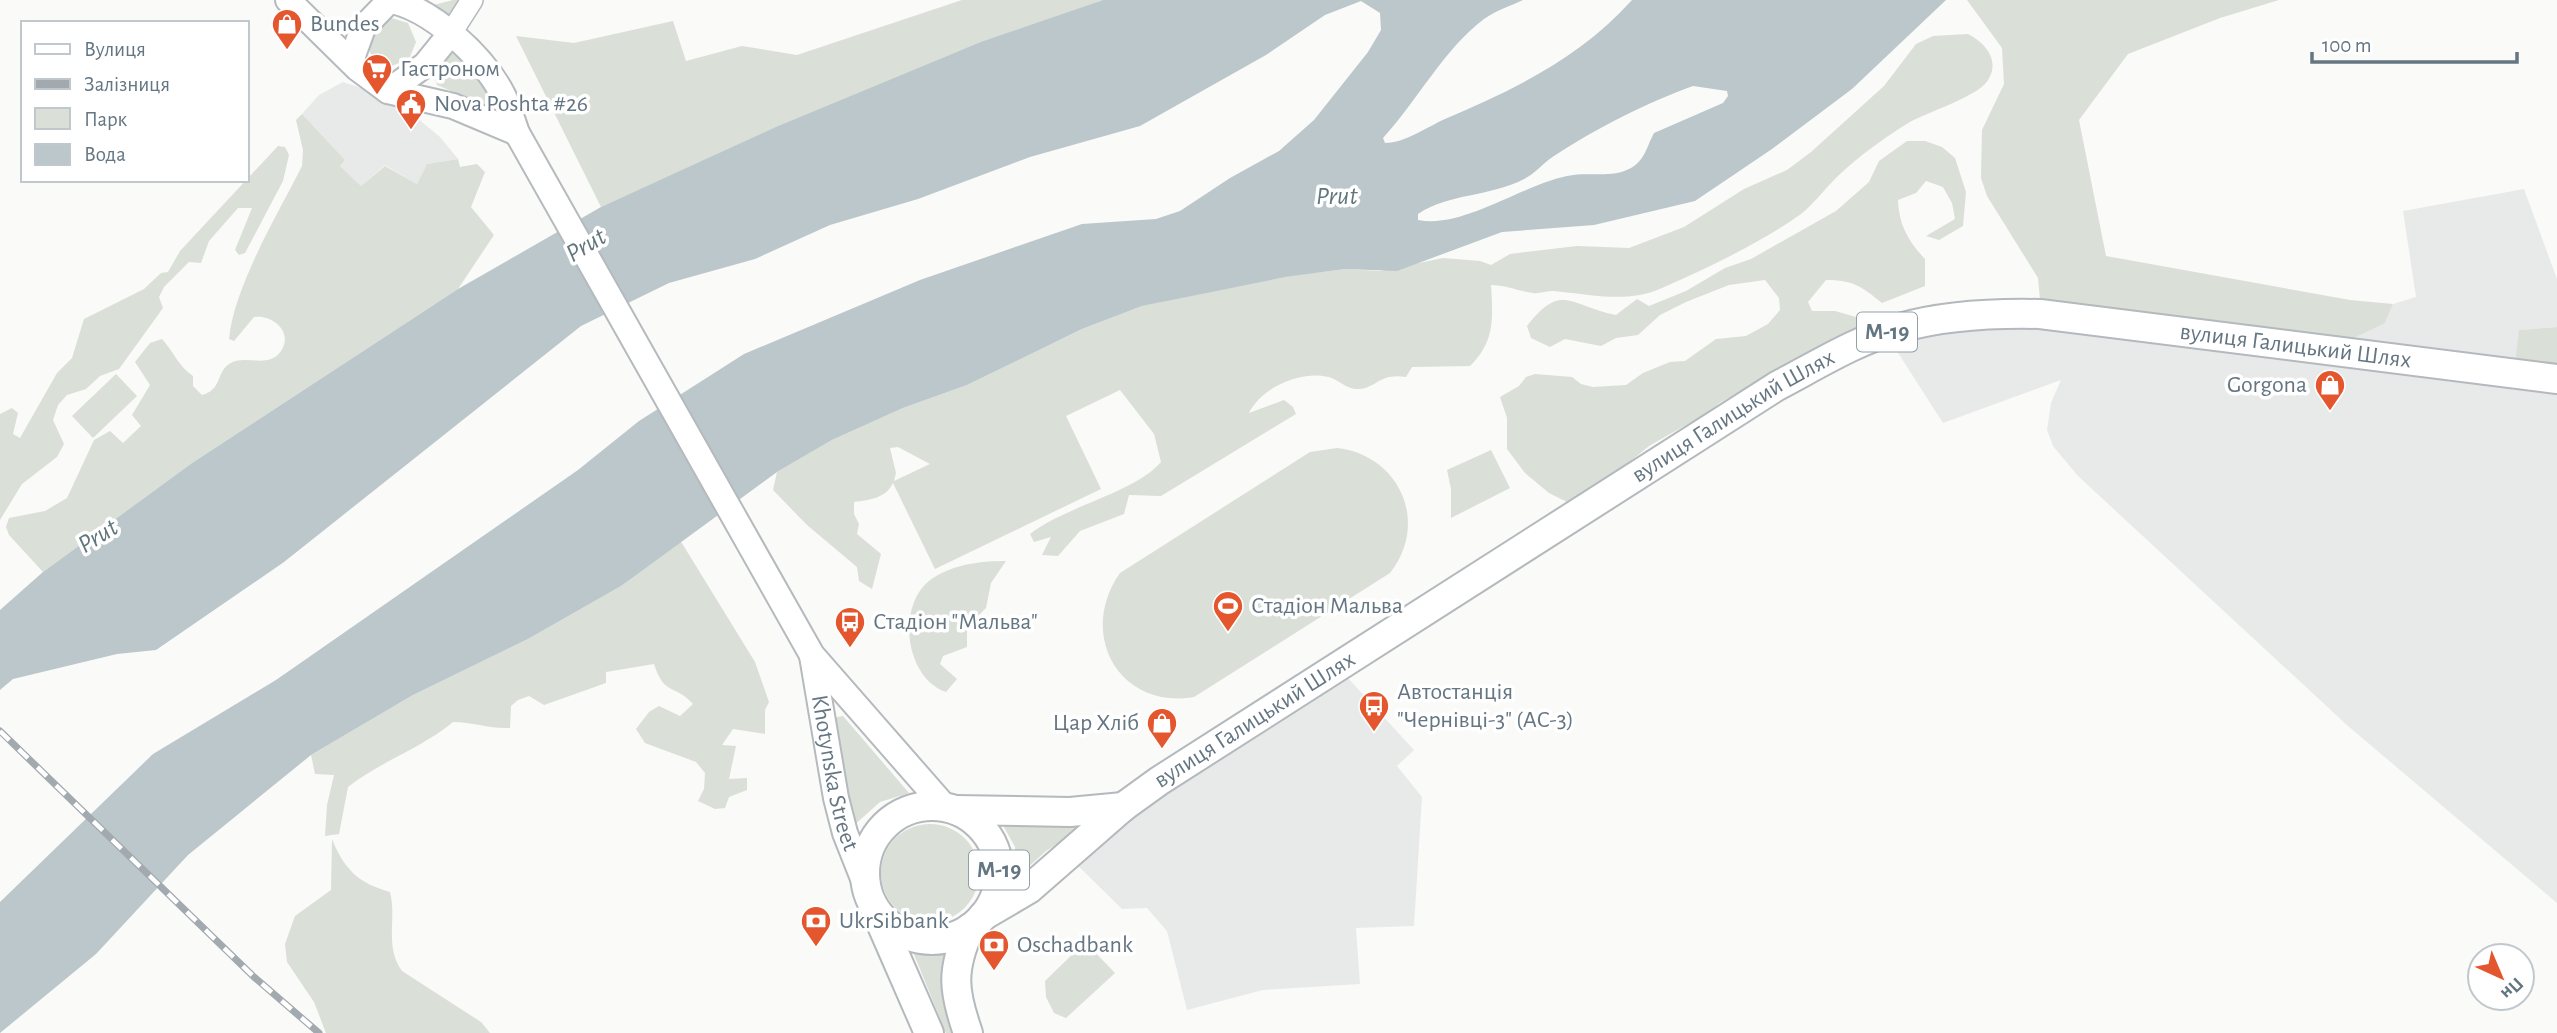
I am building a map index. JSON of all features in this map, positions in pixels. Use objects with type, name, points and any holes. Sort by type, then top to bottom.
[{"type":"highway","name":"вулиця Галицький Шлях","points":[[976,922],[1028,889],[1123,807],[1159,781],[1777,386],[1867,340],[1901,327],[1984,313],[2040,314],[2557,379]]},
{"type":"highway","points":[[871,899],[866,856],[874,837],[888,822],[914,808],[1070,812],[1123,807]]},
{"type":"highway","name":"М-19","points":[[950,808],[984,830],[995,850],[998,884],[960,952],[955,979],[968,1033]]},
{"type":"highway","name":"М-19","points":[[871,899],[897,931],[924,940],[953,937],[976,922]]},
{"type":"highway","name":"Khotynska Street","points":[[871,899],[929,1033]]},
{"type":"main road","points":[[288,0],[351,61],[388,91],[453,106],[517,133]]},
{"type":"main road","points":[[388,91],[425,65],[452,33],[472,0]]},
{"type":"main road","points":[[351,61],[363,28],[395,1]]},
{"type":"main road","name":"Khotynska Street","points":[[395,1],[452,33],[485,70],[503,96],[517,133],[812,655],[950,808]]},
{"type":"main road","name":"Khotynska Street","points":[[812,655],[836,798],[845,833],[871,899]]},
{"type":"shaded area","points":[[343,82],[383,95],[411,113],[440,137],[458,159],[427,164],[417,184],[385,165],[361,186],[340,166],[345,160],[302,114],[319,95]]},
{"type":"shaded area","points":[[2524,189],[2557,279],[2557,327],[2519,330],[2557,371],[2557,903],[2348,726],[2078,476],[2053,446],[2047,430],[2051,403],[2061,380],[1943,423],[1884,331],[1900,325],[2385,323],[2393,304],[2416,297],[2403,211]]},
{"type":"shaded area","points":[[1336,665],[1414,750],[1397,766],[1422,797],[1414,926],[1356,928],[1360,984],[1263,990],[1187,1010],[1167,931],[1147,908],[1122,909],[1067,855]]},
{"type":"green space","points":[[465,0],[451,26],[430,6]]},
{"type":"green space","points":[[962,0],[1103,0],[850,98],[601,207],[516,36],[574,43],[673,21],[686,61],[742,46],[797,55]]},
{"type":"green space","points":[[1967,0],[2279,0],[2220,18],[2128,54],[2079,120],[2106,256],[2350,300],[2393,304],[2385,323],[2345,342],[2041,311],[2038,278],[1987,196],[1981,178],[1982,130],[2004,84],[2002,48]]},
{"type":"green space","points":[[388,17],[408,23],[416,42],[409,59],[389,67],[373,59],[366,43]]},
{"type":"green space","points":[[1968,34],[1980,42],[1992,59],[1992,73],[1988,80],[1975,92],[1910,122],[1882,140],[1846,169],[1801,214],[1769,235],[1662,288],[1635,296],[1608,297],[1553,291],[1535,293],[1491,285],[1491,329],[1484,348],[1470,366],[1412,367],[1406,377],[1390,377],[1359,389],[1318,375],[1295,378],[1272,388],[1249,413],[1284,400],[1293,407],[1296,414],[1161,496],[1129,495],[1124,514],[1080,531],[1058,556],[1042,555],[1051,537],[1034,542],[1030,534],[1062,515],[1134,482],[1161,462],[1154,434],[1120,390],[1066,416],[1101,489],[935,569],[893,483],[882,495],[854,502],[854,514],[859,524],[857,534],[881,554],[872,589],[859,581],[857,567],[807,525],[773,490],[777,472],[832,440],[903,408],[967,385],[1082,329],[1142,306],[1273,278],[1345,269],[1380,271],[1443,258],[1480,261],[1491,265],[1510,254],[1526,252],[1577,246],[1629,248],[1684,227],[1744,189],[1787,170],[1811,152],[1884,86],[1916,44],[1933,36]],"holes":[[[898,447],[930,464],[894,481],[896,473],[890,448]]]},
{"type":"green space","points":[[445,51],[450,51],[471,70],[495,102],[487,106],[437,85],[435,79]]},
{"type":"green space","points":[[302,114],[345,160],[340,166],[361,186],[385,166],[417,184],[427,164],[458,159],[460,167],[477,164],[485,172],[471,207],[494,235],[458,289],[192,463],[43,572],[9,535],[6,527],[9,518],[45,511],[67,498],[94,440],[110,431],[123,443],[141,426],[132,415],[150,385],[135,362],[150,343],[162,339],[193,376],[193,386],[202,395],[213,389],[229,364],[242,360],[270,360],[281,351],[285,337],[283,331],[268,318],[254,317],[234,341],[229,339],[239,296],[248,274],[302,166],[303,150],[296,120]]},
{"type":"green space","points":[[1907,141],[1925,141],[1942,147],[1955,158],[1966,192],[1963,226],[1939,240],[1926,236],[1955,219],[1952,203],[1943,187],[1926,181],[1916,193],[1898,200],[1900,217],[1906,232],[1925,259],[1925,286],[1882,303],[1856,285],[1826,280],[1808,302],[1812,311],[1835,311],[1870,321],[1721,402],[1649,446],[1604,483],[1567,502],[1549,493],[1525,473],[1507,449],[1507,418],[1500,397],[1519,386],[1526,377],[1535,374],[1572,377],[1581,384],[1593,387],[1626,385],[1643,373],[1670,362],[1685,361],[1716,339],[1746,336],[1768,324],[1780,310],[1779,298],[1765,280],[1729,285],[1660,315],[1638,335],[1616,338],[1601,346],[1565,339],[1550,347],[1531,338],[1527,326],[1539,312],[1558,300],[1567,300],[1616,315],[1637,299],[1649,306],[1686,291],[1725,268],[1751,259],[1836,211],[1869,182],[1879,161]]},
{"type":"green space","points":[[278,146],[285,147],[289,155],[283,181],[245,253],[239,255],[235,250],[252,208],[238,208],[209,241],[201,263],[189,262],[164,287],[159,297],[163,308],[119,369],[100,376],[86,389],[67,395],[58,405],[53,420],[64,444],[57,457],[22,484],[0,520],[0,414],[12,408],[18,413],[13,434],[20,438],[57,373],[72,358],[84,319],[144,289],[161,273],[168,272],[180,251],[244,182],[248,182],[248,178]]},
{"type":"green space","points":[[2557,327],[2557,371],[2515,364],[2519,330]]},
{"type":"green space","points":[[116,374],[137,396],[93,438],[72,416]]},
{"type":"green space","name":"Стадіон Мальва","points":[[1337,448],[1359,453],[1377,463],[1392,477],[1402,494],[1407,513],[1407,533],[1402,553],[1390,573],[1194,697],[1168,698],[1145,692],[1126,680],[1113,663],[1105,642],[1103,620],[1108,596],[1120,573],[1310,452]]},
{"type":"green space","points":[[1491,450],[1510,488],[1451,518],[1451,489],[1447,470]]},
{"type":"green space","points":[[680,540],[755,662],[769,702],[765,710],[765,734],[733,729],[722,745],[736,746],[729,779],[747,778],[747,790],[729,797],[725,808],[715,809],[698,801],[704,789],[705,773],[696,762],[645,743],[636,729],[649,712],[659,706],[680,716],[693,704],[662,681],[654,664],[606,672],[606,683],[544,705],[529,696],[518,700],[511,706],[510,728],[453,722],[348,787],[339,834],[325,836],[327,805],[334,775],[315,774],[311,755],[413,695],[528,639],[621,586]]},
{"type":"green space","points":[[1006,561],[991,583],[986,608],[967,627],[967,647],[943,656],[940,664],[957,679],[946,692],[932,684],[921,672],[914,656],[910,639],[913,604],[921,590],[941,573],[968,564]]},
{"type":"green space","points":[[843,716],[909,793],[880,802],[852,827],[832,718]]},
{"type":"green space","points":[[999,818],[1083,828],[1046,851],[1016,878],[1015,847]]},
{"type":"green space","points":[[930,824],[949,828],[965,838],[975,854],[979,873],[975,892],[965,908],[949,918],[930,922],[911,918],[895,908],[885,892],[881,873],[885,854],[895,838],[911,828]]},
{"type":"green space","points":[[332,839],[347,867],[369,884],[390,892],[392,942],[402,971],[481,1022],[490,1033],[326,1033],[314,1002],[287,962],[285,944],[295,916],[331,890]]},
{"type":"green space","points":[[1085,942],[1115,973],[1066,1018],[1054,1013],[1046,997],[1045,981]]},
{"type":"green space","points":[[911,947],[929,951],[948,949],[959,1033],[946,1033]]},
{"type":"water","name":"Prut","points":[[1103,0],[1523,0],[1484,19],[1469,31],[1383,138],[1385,143],[1416,134],[1545,70],[1591,39],[1632,0],[1946,0],[1852,89],[1772,149],[1695,201],[1594,225],[1502,232],[1397,271],[1345,269],[1285,277],[1142,306],[1082,329],[967,385],[903,408],[832,440],[777,472],[621,586],[528,639],[413,695],[311,755],[188,855],[96,954],[0,1033],[0,902],[153,754],[276,680],[578,470],[639,421],[744,354],[920,280],[1082,224],[1156,219],[1180,211],[1230,178],[1279,151],[1314,120],[1368,52],[1381,30],[1380,13],[1361,1],[1325,15],[1266,55],[1140,126],[1030,157],[918,199],[830,225],[755,259],[669,283],[581,326],[284,562],[156,650],[117,654],[13,679],[0,690],[0,610],[43,572],[192,463],[458,289],[601,207],[776,127],[981,42]],"holes":[[[1693,86],[1727,91],[1728,96],[1723,103],[1654,133],[1640,161],[1624,171],[1567,176],[1454,218],[1418,220],[1418,214],[1430,207],[1524,179],[1586,136],[1639,108]]]},
{"type":"railway","points":[[0,731],[254,977],[319,1033]]},
{"type":"place","name":"Bundes","points":[[287,51]]},
{"type":"place","name":"Гастроном","points":[[377,96]]},
{"type":"place","name":"Nova Poshta #26","points":[[411,131]]},
{"type":"place","name":"Gorgona","points":[[2330,412]]},
{"type":"place","name":"Стадіон Мальва","points":[[1228,633]]},
{"type":"place","name":"Стадіон \"Мальва\"","points":[[850,649]]},
{"type":"place","name":"Автостанція \"Чернівці-3\" (АС-3)","points":[[1374,733]]},
{"type":"place","name":"Цар Хліб","points":[[1162,750]]},
{"type":"place","name":"UkrSibbank","points":[[816,948]]},
{"type":"place","name":"Oschadbank","points":[[994,972]]}]
